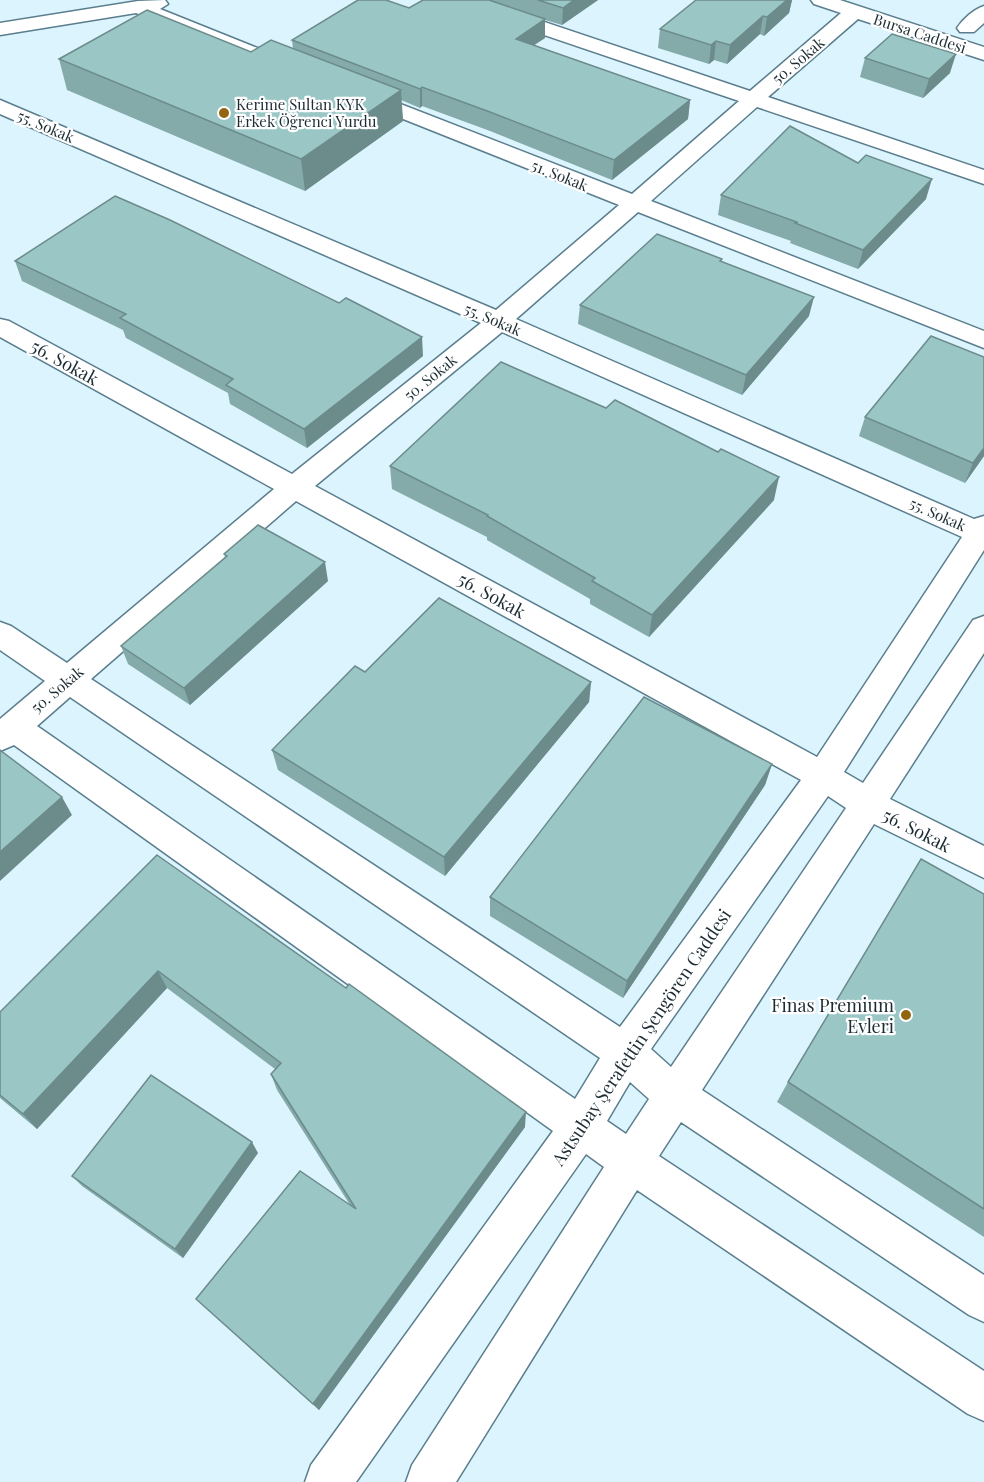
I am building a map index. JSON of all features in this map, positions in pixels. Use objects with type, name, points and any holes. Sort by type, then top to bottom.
[{"type":"street","points":[[0,29],[180,0]]},
{"type":"street","points":[[460,0],[984,177]]},
{"type":"street","name":"Bursa Caddesi","points":[[821,0],[984,54]]},
{"type":"street","points":[[138,7],[313,77]]},
{"type":"street","name":"50. Sokak","points":[[6,732],[295,487],[499,321],[855,11]]},
{"type":"street","points":[[976,30],[984,12]]},
{"type":"street","name":"Bursa Caddesi","points":[[946,21],[976,30]]},
{"type":"street","name":"51. Sokak","points":[[335,86],[984,340]]},
{"type":"street","name":"55. Sokak","points":[[0,106],[983,531]]},
{"type":"street","name":"56. Sokak","points":[[0,327],[823,776],[868,805],[984,863]]},
{"type":"street","name":"Astsubay Şerafettin Şengören Caddesi","points":[[328,1482],[582,1125],[625,1053],[823,776],[983,531]]},
{"type":"street","points":[[429,1482],[631,1162],[984,628]]},
{"type":"street","points":[[0,634],[625,1053],[676,1096],[984,1300]]},
{"type":"street","points":[[6,732],[582,1125],[631,1162],[984,1398]]},
{"type":"building","points":[[358,0],[386,0],[409,8],[423,0],[489,0],[545,19],[516,39],[690,100],[614,160],[292,40]]},
{"type":"building","points":[[538,0],[574,0],[563,8]]},
{"type":"building","points":[[696,0],[787,0],[767,17],[763,16],[730,45],[716,41],[711,45],[660,29]]},
{"type":"building","points":[[147,10],[251,52],[271,40],[401,90],[301,159],[59,59]]},
{"type":"building","points":[[892,34],[956,54],[929,79],[865,58]]},
{"type":"building","points":[[790,126],[858,163],[866,155],[932,179],[863,250],[795,223],[797,222],[721,195]]},
{"type":"building","points":[[115,196],[170,220],[339,303],[346,298],[422,337],[304,429],[226,385],[233,379],[120,318],[126,314],[15,261]]},
{"type":"building","points":[[657,234],[814,297],[746,375],[580,305]]},
{"type":"building","points":[[931,336],[984,357],[984,448],[973,463],[865,417]]},
{"type":"building","points":[[501,362],[606,408],[615,400],[718,452],[721,449],[779,477],[652,615],[592,581],[595,578],[488,515],[390,466]]},
{"type":"building","points":[[258,525],[325,562],[184,688],[121,646],[227,556],[224,554]]},
{"type":"building","points":[[439,598],[591,682],[444,857],[272,750],[355,666],[365,672]]},
{"type":"building","points":[[644,697],[772,764],[627,981],[490,897]]},
{"type":"building","points":[[0,750],[62,797],[0,852]]},
{"type":"building","points":[[157,855],[346,988],[349,984],[526,1112],[313,1404],[196,1299],[300,1171],[356,1209],[271,1074],[281,1063],[158,971],[23,1114],[0,1095],[0,1012]]},
{"type":"building","name":"Finas Premium Evleri","points":[[921,859],[984,894],[984,1209],[788,1082]]},
{"type":"building","points":[[151,1075],[252,1142],[175,1249],[72,1176]]},
{"type":"place","name":"Kerime Sultan KYK Erkek Öğrenci Yurdu","points":[[224,113]]},
{"type":"place","name":"Finas Premium Evleri","points":[[906,1015]]}]
